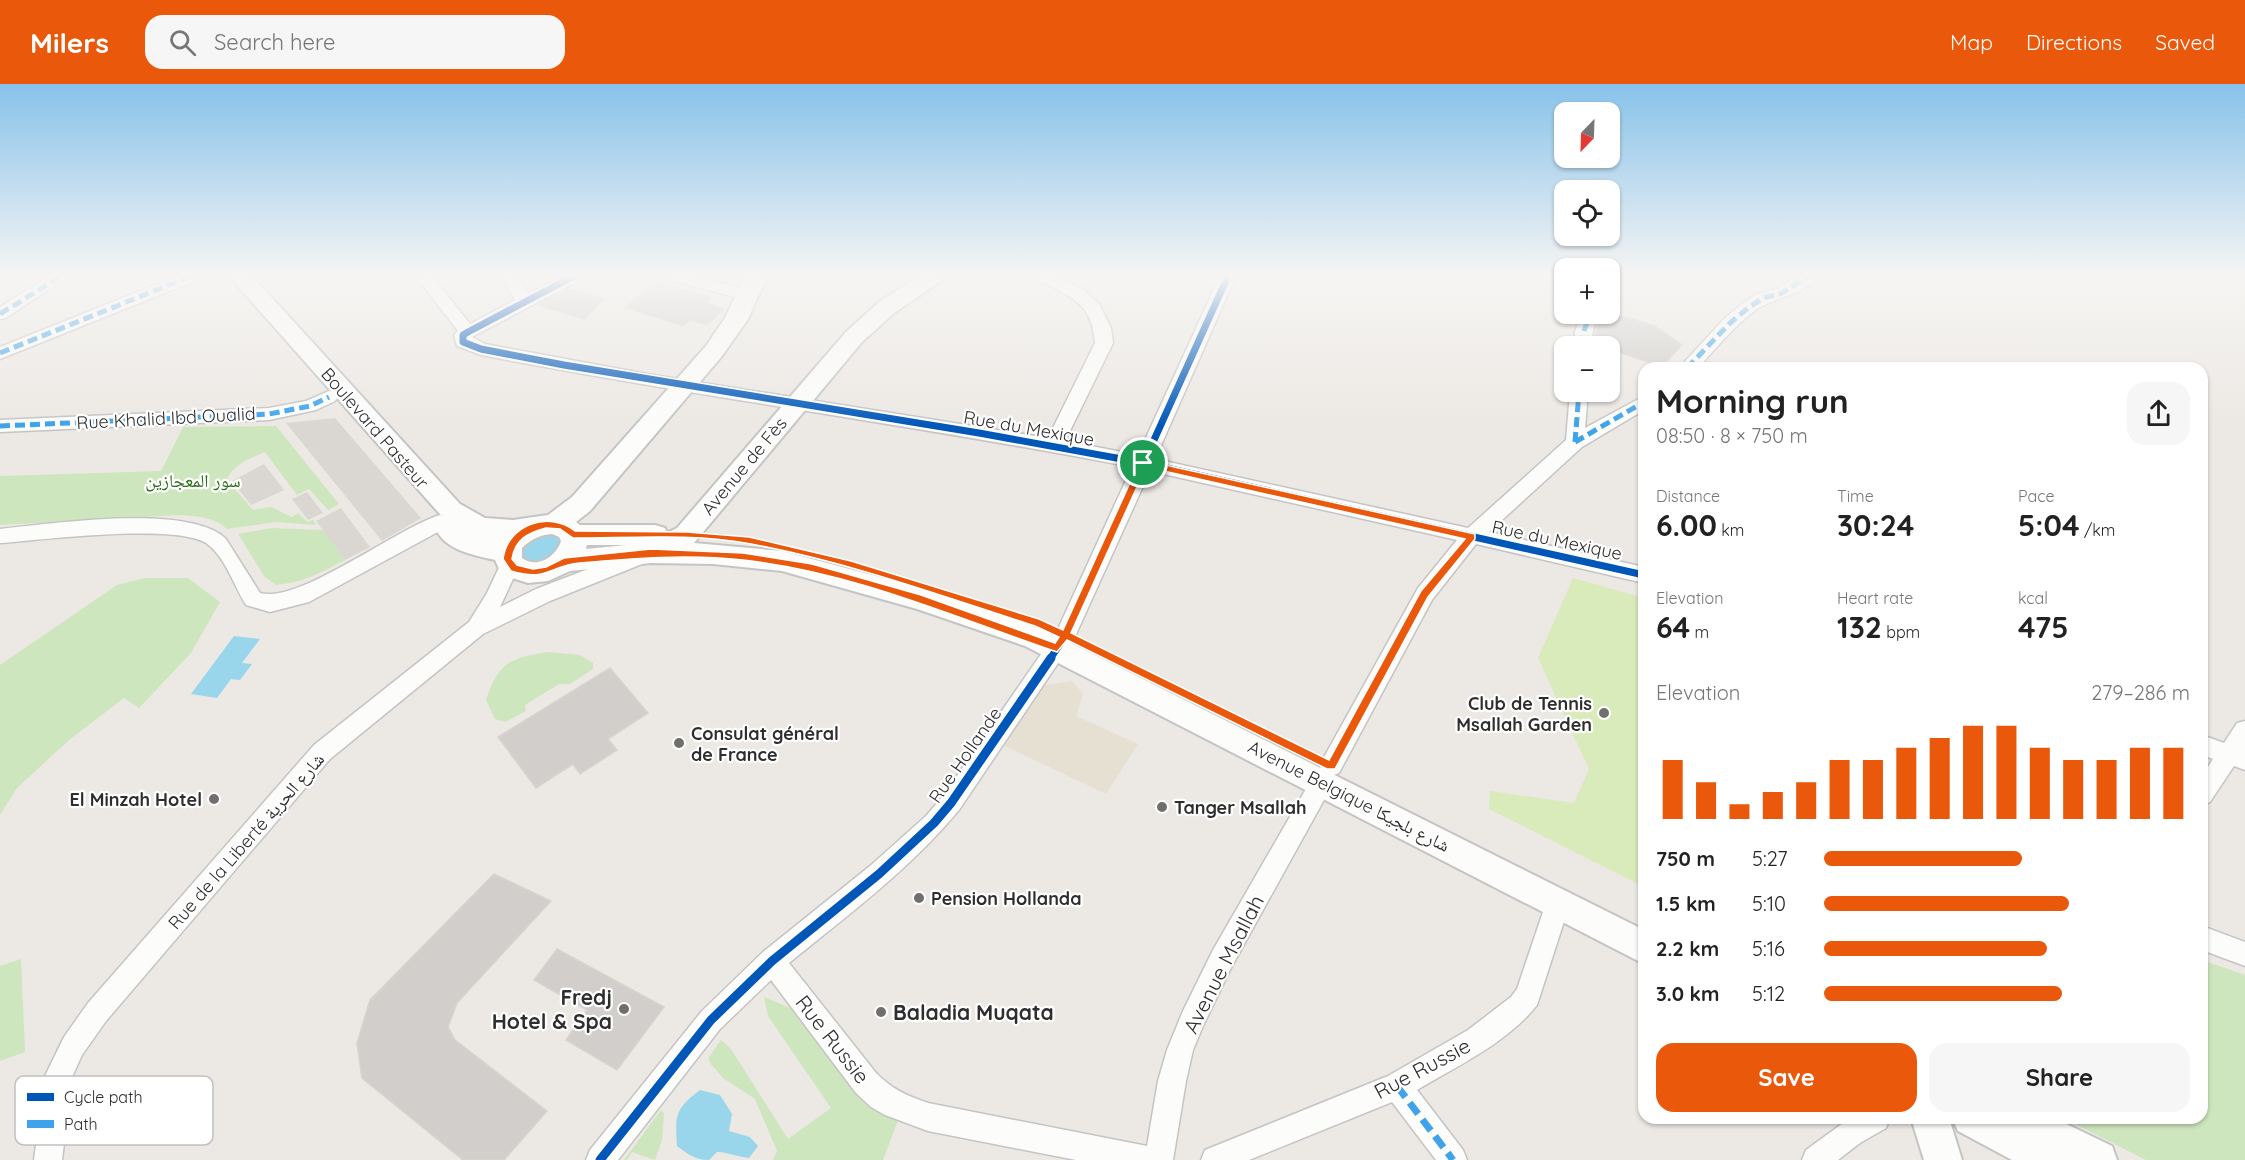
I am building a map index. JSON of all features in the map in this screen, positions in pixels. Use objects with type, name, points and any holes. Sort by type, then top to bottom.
[{"type":"main road","points":[[266,326],[446,528],[479,547],[509,559],[513,540],[555,528],[581,504],[684,386],[731,326]]},
{"type":"main road","name":"Boulevard Pasteur","points":[[285,326],[451,511],[465,521],[489,529],[555,528]]},
{"type":"main road","name":"Avenue de Fès","points":[[687,535],[797,402],[866,326]]},
{"type":"main road","points":[[555,528],[574,548],[560,564]]},
{"type":"main road","name":"Avenue Belgique شارع بلجيكا","points":[[555,528],[687,535],[749,540],[778,545],[851,564],[1039,623],[1061,641]]},
{"type":"main road","points":[[651,553],[687,535]]},
{"type":"main road","name":"Avenue Belgique شارع بلجيكا","points":[[509,559],[526,573],[540,572],[560,564],[651,553],[743,556],[812,568],[1061,641],[1327,774],[1638,924]]},
{"type":"main road","name":"Avenue Belgique شارع بلجيكا","points":[[1327,774],[1558,903],[1638,945]]},
{"type":"main road","points":[[1932,1124],[1943,1160]]},
{"type":"main road","points":[[1982,1124],[2051,1160]]},
{"type":"main road","points":[[2028,1124],[2098,1160]]},
{"type":"street","points":[[0,354],[68,326]]},
{"type":"street","points":[[469,326],[472,329],[477,326]]},
{"type":"street","points":[[1053,447],[1104,343],[1103,326]]},
{"type":"street","name":"Rue Hollande","points":[[600,1160],[701,1030],[772,961],[863,888],[934,823],[951,802],[1061,641],[1205,326]]},
{"type":"street","points":[[1693,362],[1727,326]]},
{"type":"street","name":"Rue du Mexique","points":[[472,329],[463,335],[463,342],[481,349],[603,373],[797,402],[1143,463],[1638,574]]},
{"type":"street","name":"Rue Khalid Ibd Oualid","points":[[0,426],[269,414],[310,406],[329,397]]},
{"type":"street","points":[[1575,442],[1578,402]]},
{"type":"street","name":"Avenue Msallah","points":[[1158,1160],[1179,1050],[1192,1020],[1222,959],[1327,774],[1425,594],[1471,537],[1575,442],[1638,405]]},
{"type":"street","points":[[0,536],[122,528],[165,527],[196,530],[214,539],[253,599],[270,604],[289,601],[446,528]]},
{"type":"street","points":[[476,628],[551,591],[651,553]]},
{"type":"street","name":"Rue de la Liberté شارع الحرية","points":[[59,1076],[73,1046],[97,1012],[322,752],[476,628],[496,596],[509,559]]},
{"type":"street","points":[[476,628],[560,564]]},
{"type":"street","points":[[2208,789],[2237,758],[2245,730]]},
{"type":"street","points":[[2208,747],[2237,758]]},
{"type":"street","name":"Rue Russie","points":[[1215,1160],[1397,1086],[1477,1039],[1520,1006],[1528,996],[1558,903]]},
{"type":"street","points":[[2208,940],[2245,954]]},
{"type":"street","name":"Rue Russie","points":[[772,961],[853,1068],[881,1097],[895,1105],[928,1117],[1148,1160]]},
{"type":"street","points":[[1397,1086],[1453,1160]]},
{"type":"street","points":[[1816,1160],[1850,1132],[1865,1124]]},
{"type":"street","name":"Rue de la Liberté شارع الحرية","points":[[48,1160],[50,1145]]},
{"type":"shaded area","points":[[335,418],[421,518],[382,541],[286,423]]},
{"type":"shaded area","points":[[264,464],[284,490],[251,505],[232,481]]},
{"type":"shaded area","points":[[307,492],[323,513],[308,520],[292,499]]},
{"type":"shaded area","points":[[341,508],[370,547],[345,560],[316,521]]},
{"type":"shaded area","points":[[1072,681],[1083,694],[1076,716],[1138,744],[1106,794],[1001,744],[1044,685]]},
{"type":"green space","name":"سور المعجازين","points":[[276,426],[339,504],[328,510],[309,489],[297,495],[265,452],[238,466],[227,480],[253,510],[271,507],[292,517],[298,513],[307,522],[313,520],[316,525],[276,522],[227,529],[211,520],[180,515],[0,525],[0,476],[161,471],[183,427]]},
{"type":"green space","points":[[272,528],[323,530],[345,560],[320,573],[276,585],[264,576],[238,534]]},
{"type":"green space","points":[[145,578],[188,578],[220,602],[191,653],[139,708],[124,698],[69,740],[17,788],[0,815],[0,665],[117,585]]},
{"type":"green space","name":"Club de Tennis Msallah Garden","points":[[1573,578],[1638,596],[1638,884],[1489,809],[1490,791],[1574,803],[1589,769],[1538,658]]},
{"type":"green space","points":[[548,652],[580,655],[593,663],[593,669],[570,684],[559,684],[525,705],[526,711],[505,722],[495,719],[486,700],[501,670],[515,660]]},
{"type":"green space","points":[[21,959],[25,1052],[0,1061],[0,966]]},
{"type":"green space","points":[[2208,962],[2245,975],[2245,1160],[2146,1160],[2075,1124],[2208,1124]]},
{"type":"green space","points":[[764,997],[795,1010],[900,1115],[883,1160],[773,1160],[777,1151],[755,1099],[723,1078],[709,1062],[709,1057],[721,1040],[731,1049],[788,1139],[831,1108],[768,1016]]},
{"type":"green space","points":[[661,1110],[664,1114],[662,1140],[655,1160],[632,1152],[627,1160],[624,1160]]},
{"type":"water","points":[[548,532],[564,539],[555,560],[525,565],[517,551],[520,545]]},
{"type":"water","points":[[234,636],[260,639],[242,663],[252,664],[240,680],[231,679],[217,698],[191,694]]},
{"type":"water","points":[[700,1090],[720,1095],[732,1114],[729,1131],[750,1137],[758,1146],[749,1158],[717,1152],[709,1160],[704,1160],[692,1156],[677,1146],[678,1114],[686,1102]]},
{"type":"building","points":[[1597,326],[1655,326],[1682,345],[1667,362],[1648,362],[1620,352],[1620,336],[1595,336]]},
{"type":"building","points":[[610,668],[648,713],[608,739],[617,750],[580,774],[573,764],[536,788],[498,737]]},
{"type":"building","points":[[494,874],[551,901],[457,1003],[448,1027],[455,1040],[547,1111],[504,1160],[463,1160],[362,1078],[357,1043],[370,1000]]},
{"type":"building","name":"Fredj Hotel & Spa","points":[[557,949],[664,1007],[617,1070],[566,1040],[587,1010],[534,980]]},
{"type":"marked path","points":[[0,353],[66,326]]},
{"type":"marked path","points":[[1584,336],[1586,326]]},
{"type":"marked path","points":[[1693,362],[1727,326]]},
{"type":"marked path","points":[[0,426],[269,414],[310,406],[329,397]]},
{"type":"marked path","points":[[1575,442],[1578,402]]},
{"type":"marked path","points":[[1575,442],[1638,405]]},
{"type":"marked path","points":[[1397,1086],[1453,1160]]},
{"type":"cycle path","points":[[479,326],[463,335],[463,342],[481,349],[564,365],[1062,447],[1144,463],[1638,574]]},
{"type":"cycle path","points":[[600,1160],[711,1020],[772,961],[879,874],[934,823],[951,803],[1066,635],[1205,326]]},
{"type":"place","name":"Club de Tennis Msallah Garden","points":[[1604,713]]},
{"type":"place","name":"Consulat général de France","points":[[679,743]]},
{"type":"place","name":"El Minzah Hotel","points":[[214,799]]},
{"type":"place","name":"Tanger Msallah","points":[[1162,807]]},
{"type":"place","name":"Pension Hollanda","points":[[919,898]]},
{"type":"place","name":"Fredj Hotel & Spa","points":[[624,1009]]},
{"type":"place","name":"Baladia Muqata","points":[[881,1012]]},
{"type":"route","points":[[1143,463],[1066,635],[1039,623],[851,564],[749,540],[687,535],[585,536],[573,535],[562,526],[546,524],[536,526],[513,540],[509,546],[507,559],[514,568],[526,573],[548,570],[564,561],[651,553],[743,556],[812,568],[921,599],[1035,638],[1057,648],[1066,635],[1331,766],[1425,594],[1471,537],[1143,463]]}]
